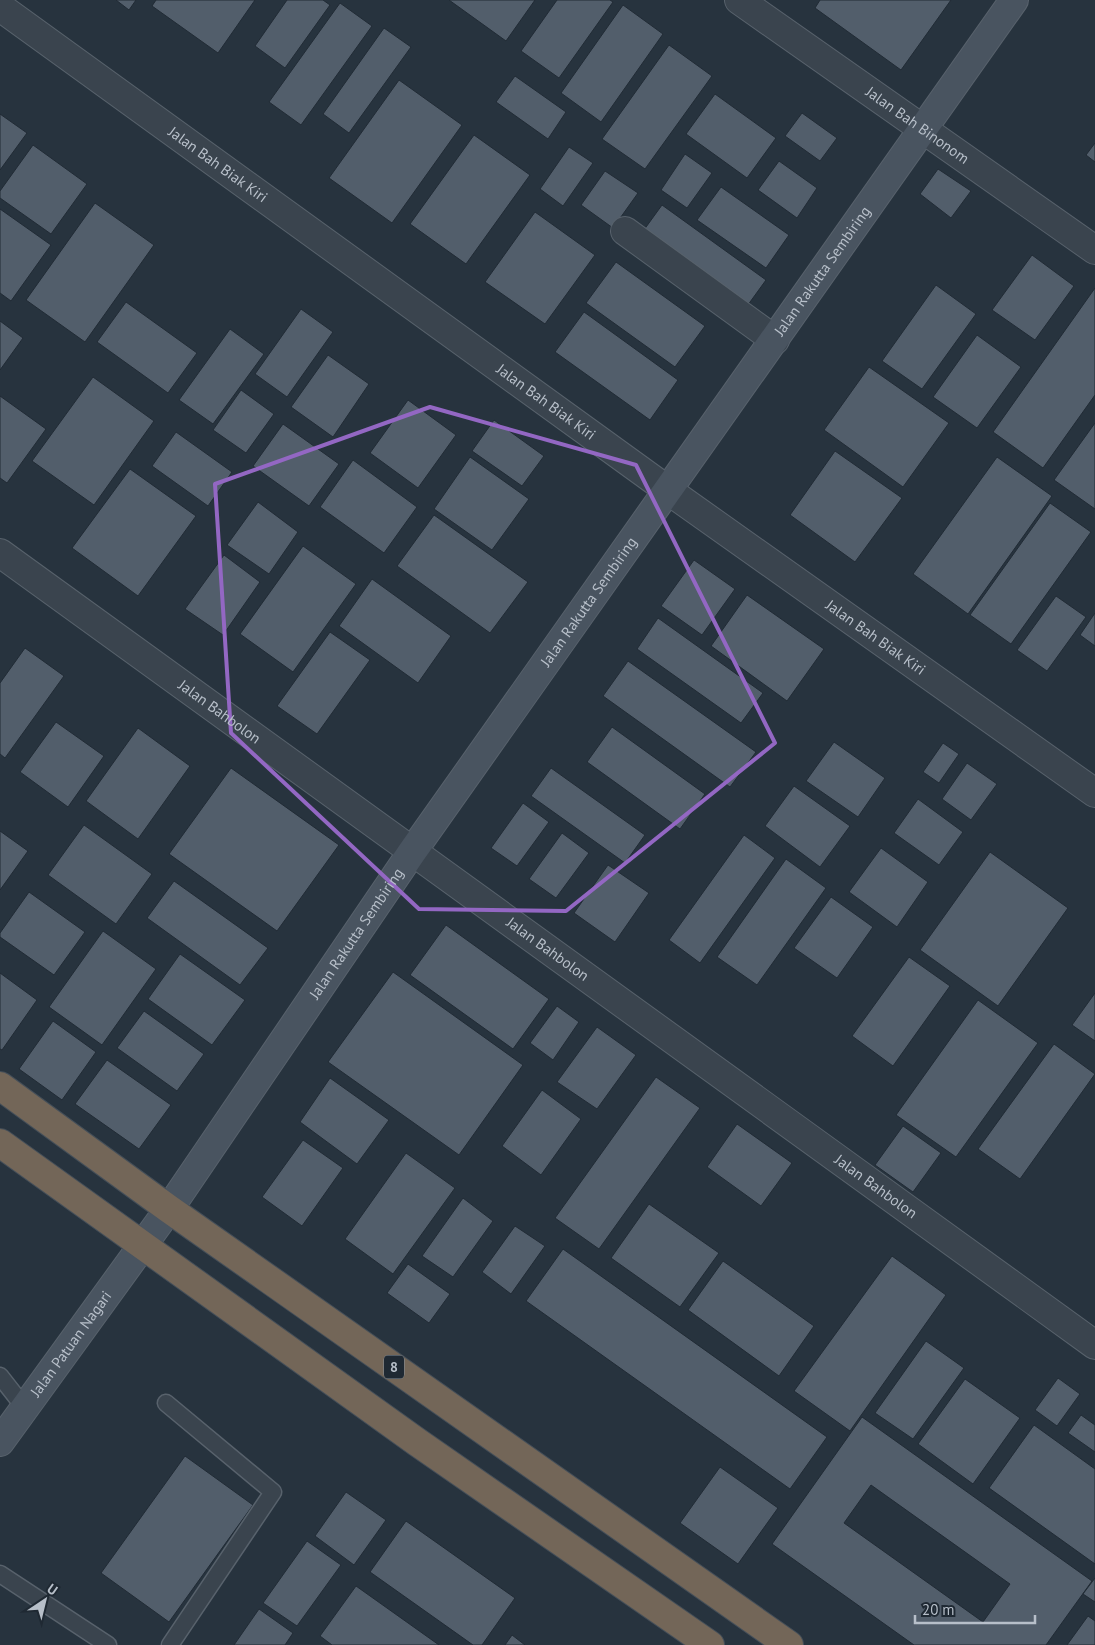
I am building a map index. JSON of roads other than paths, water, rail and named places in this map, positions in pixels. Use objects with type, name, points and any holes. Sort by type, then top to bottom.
[{"type":"highway","name":"8","points":[[0,1086],[170,1209],[789,1645]]},
{"type":"highway","points":[[0,1143],[417,1442],[710,1645]]},
{"type":"main road","name":"Jalan Rakutta Sembiring","points":[[142,1246],[170,1209],[412,852],[669,491],[1014,0]]},
{"type":"main road","name":"Jalan Patuan Nagari","points":[[0,1442],[142,1246]]},
{"type":"street","name":"Jalan Bah Binonom","points":[[739,0],[1095,250]]},
{"type":"street","name":"Jalan Bah Biak Kiri","points":[[0,7],[669,491],[1095,792]]},
{"type":"street","points":[[625,231],[775,340]]},
{"type":"street","name":"Jalan Bahbolon","points":[[0,553],[1095,1346]]},
{"type":"lane","points":[[0,1376],[25,1408]]},
{"type":"lane","points":[[166,1403],[273,1492],[170,1645]]},
{"type":"lane","points":[[0,1574],[108,1645]]}]
